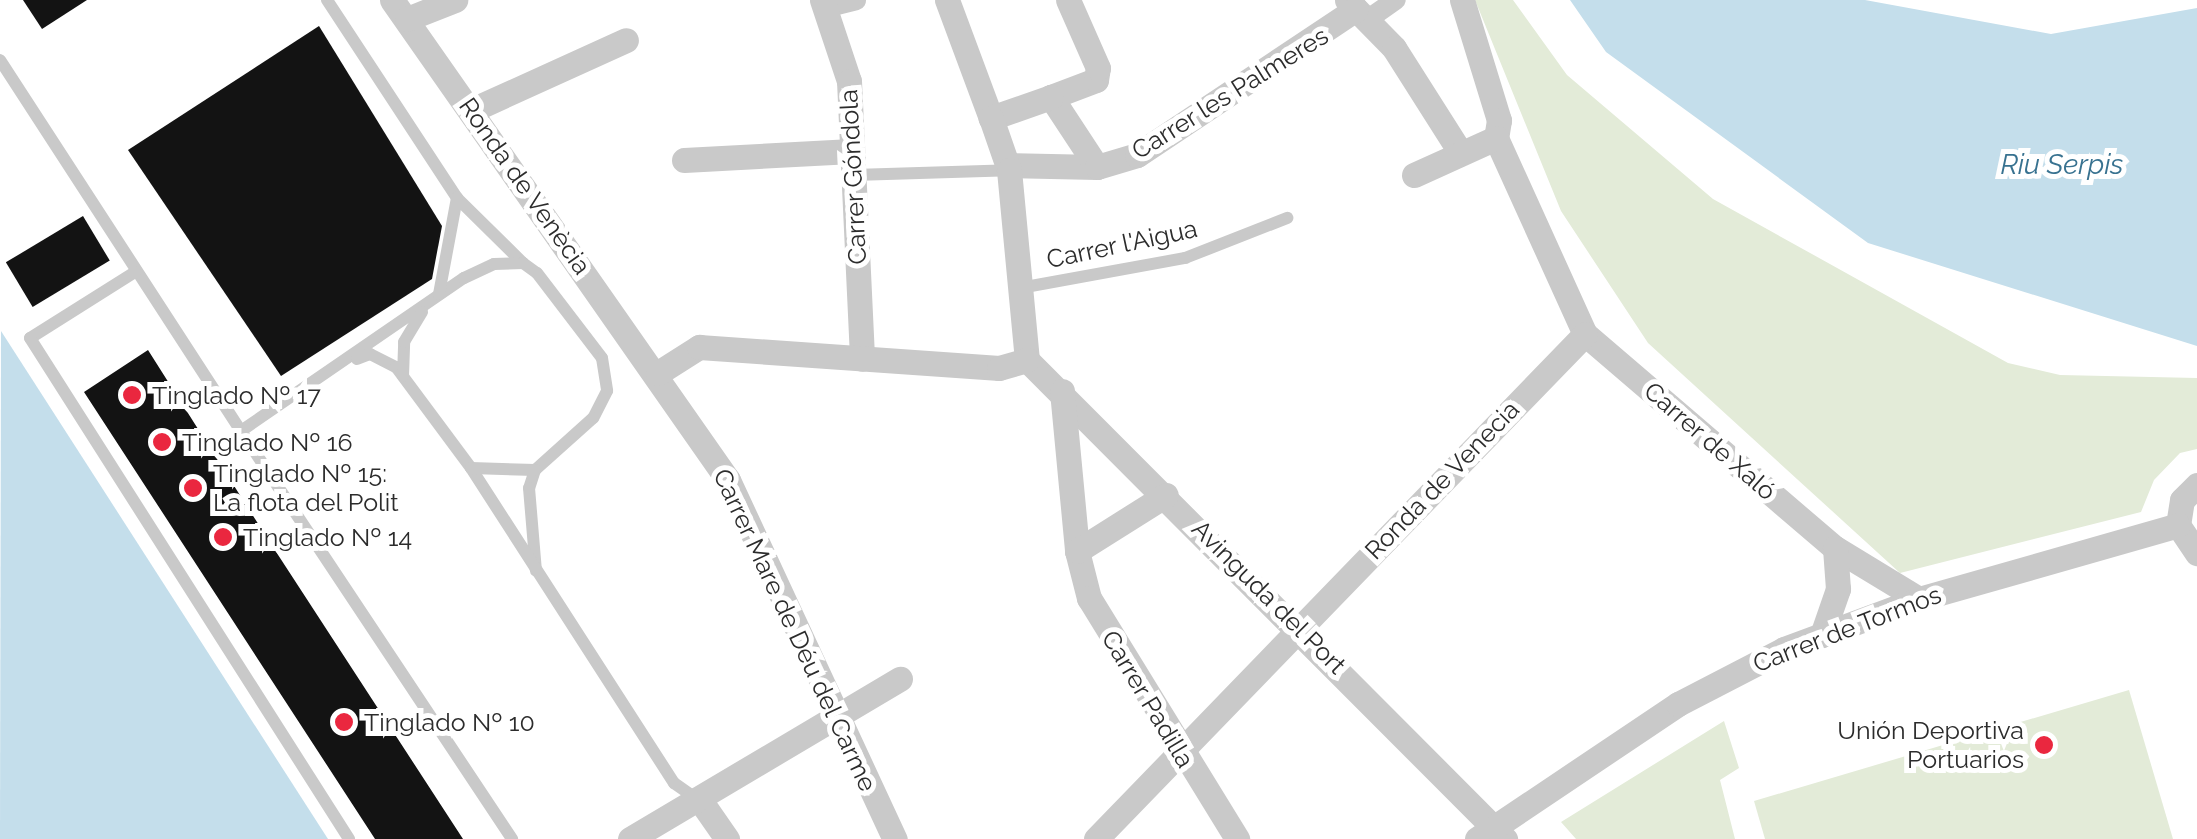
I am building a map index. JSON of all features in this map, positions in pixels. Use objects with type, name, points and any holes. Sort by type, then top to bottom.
[{"type":"street","points":[[400,10],[455,0]]},
{"type":"street","points":[[823,4],[856,0]]},
{"type":"street","points":[[658,373],[699,347],[999,368],[1027,360],[1008,168],[947,0]]},
{"type":"street","points":[[991,118],[1096,80],[1098,68],[1068,0]]},
{"type":"street","points":[[1396,0],[1357,10],[1458,149]]},
{"type":"street","points":[[1462,0],[1499,120],[1496,138],[1584,334]]},
{"type":"street","name":"Carrer Góndola","points":[[823,4],[848,81],[862,359]]},
{"type":"street","name":"Ronda de Venècia","points":[[400,10],[658,373]]},
{"type":"street","name":"Carrer les Palmeres","points":[[1097,167],[1137,155],[1357,10]]},
{"type":"street","points":[[472,110],[626,40]]},
{"type":"street","points":[[1051,96],[1097,167]]},
{"type":"street","points":[[1414,176],[1458,149],[1496,138]]},
{"type":"street","points":[[684,160],[853,163]]},
{"type":"street","points":[[1008,168],[1097,167]]},
{"type":"street","name":"Carrer de Xaló","points":[[1584,334],[1835,548],[1919,599]]},
{"type":"street","name":"Ronda de Venecia","points":[[1096,839],[1298,624],[1584,334]]},
{"type":"street","name":"Avinguda del Port","points":[[1027,360],[1298,624],[1491,834]]},
{"type":"street","name":"Carrer Mare de Déu del Carme","points":[[658,373],[728,480],[835,720],[895,839]]},
{"type":"street","name":"Carrer Padilla","points":[[1062,391],[1076,550],[1089,598],[1177,752],[1236,839]]},
{"type":"street","points":[[2197,485],[2182,500],[2178,525],[2197,554]]},
{"type":"street","points":[[1076,550],[1166,494]]},
{"type":"street","name":"Carrer de Tormos","points":[[1491,834],[1678,704],[1822,635],[1919,599],[2178,525]]},
{"type":"street","points":[[1822,635],[1838,589],[1835,548]]},
{"type":"street","points":[[630,839],[702,803],[900,679]]},
{"type":"street","points":[[702,803],[727,839]]},
{"type":"lane","points":[[327,0],[457,198],[523,264],[602,358],[607,391],[593,418],[535,470],[529,488],[536,571]]},
{"type":"lane","points":[[0,60],[135,272],[512,839]]},
{"type":"lane","points":[[853,163],[1008,168]]},
{"type":"lane","points":[[403,376],[404,342],[434,298],[457,198]]},
{"type":"lane","name":"Carrer l'Aigua","points":[[1020,288],[1185,258],[1287,218]]},
{"type":"lane","points":[[241,431],[344,364],[434,298],[494,264],[523,264]]},
{"type":"lane","points":[[135,272],[30,338],[349,839]]},
{"type":"lane","points":[[344,364],[370,354],[403,376],[471,468],[674,783],[702,803]]},
{"type":"lane","points":[[471,468],[535,470]]},
{"type":"green space","points":[[1475,0],[1513,0],[1567,75],[1713,199],[2008,363],[2060,375],[2197,378],[2197,449],[2180,453],[2154,480],[2141,512],[1900,573],[1648,343],[1561,211]]},
{"type":"green space","name":"Unión Deportiva Portuarios","points":[[2129,690],[2173,839],[1765,839],[1754,801]]},
{"type":"green space","points":[[1724,721],[1739,768],[1720,780],[1735,839],[1576,839],[1561,822]]},
{"type":"water","name":"Riu Serpis","points":[[1570,0],[1865,0],[2051,34],[2197,8],[2197,346],[1868,243],[1606,52]]},
{"type":"water","points":[[1,331],[328,839],[0,839]]},
{"type":"building","points":[[23,0],[87,0],[42,29]]},
{"type":"building","points":[[319,26],[442,226],[432,279],[281,376],[128,150]]},
{"type":"building","points":[[83,216],[110,261],[33,307],[6,262]]},
{"type":"building","points":[[148,350],[463,839],[375,839],[84,392]]},
{"type":"place","name":"Tinglado Nº 17","points":[[132,395]]},
{"type":"place","name":"Tinglado Nº 16","points":[[162,442]]},
{"type":"place","name":"Tinglado Nº 15: La flota del Polit","points":[[193,488]]},
{"type":"place","name":"Tinglado Nº 14","points":[[223,537]]},
{"type":"place","name":"Tinglado Nº 10","points":[[344,722]]},
{"type":"place","name":"Unión Deportiva Portuarios","points":[[2044,745]]}]
